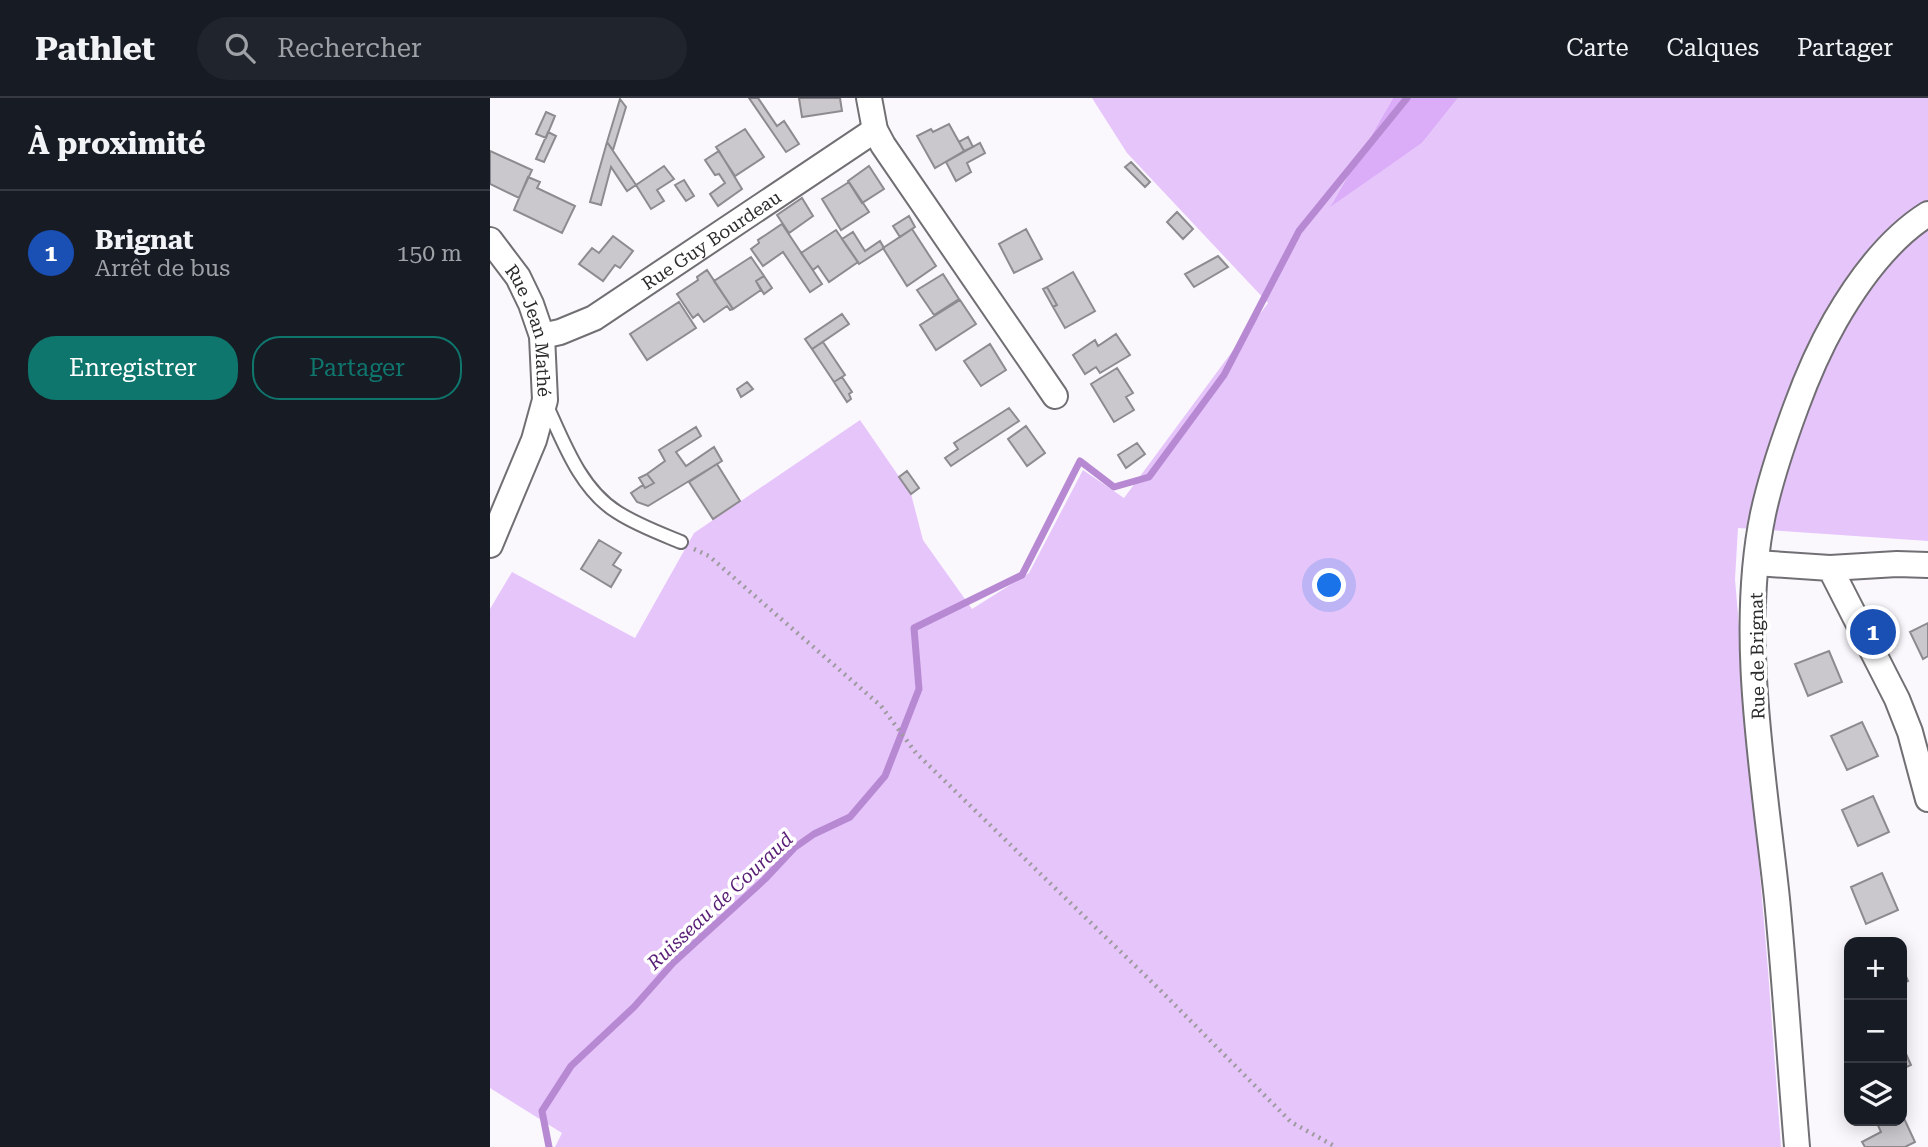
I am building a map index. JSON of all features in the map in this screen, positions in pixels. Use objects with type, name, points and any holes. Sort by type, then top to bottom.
[{"type":"street","points":[[869,98],[875,130],[883,145],[1055,396]]},
{"type":"street","name":"Rue Guy Bourdeau","points":[[542,336],[560,332],[594,318],[875,130]]},
{"type":"street","name":"Rue de Brignat","points":[[1797,1147],[1777,901],[1756,710],[1756,563],[1763,514],[1782,445],[1818,350],[1845,304],[1882,254],[1917,220],[1928,214]]},
{"type":"street","name":"Rue Jean Mathé","points":[[490,240],[518,277],[531,304],[542,336],[545,400],[534,440],[490,545]]},
{"type":"street","points":[[1756,563],[1830,568],[1928,565]]},
{"type":"street","points":[[1830,568],[1897,699],[1910,732],[1928,799]]},
{"type":"lane","points":[[545,400],[565,447],[588,486],[614,511],[639,525],[681,542]]},
{"type":"path","points":[[681,542],[709,556],[881,706],[916,753],[1160,990],[1291,1122],[1336,1147]]},
{"type":"shaded area","points":[[1092,98],[1393,98],[1331,205],[1422,143],[1458,98],[1928,98],[1928,541],[1738,528],[1735,579],[1781,1147],[555,1147],[562,1133],[490,1088],[490,609],[512,572],[635,638],[694,533],[860,420],[911,494],[923,540],[972,609],[1029,573],[1083,470],[1124,498],[1268,303],[1127,153]]},
{"type":"shaded area","points":[[1393,98],[1458,98],[1422,143],[1330,207]]},
{"type":"building","points":[[749,98],[758,98],[777,126],[784,121],[799,144],[786,152]]},
{"type":"building","points":[[799,98],[840,98],[842,111],[802,117]]},
{"type":"building","points":[[620,99],[626,107],[613,150],[607,142]]},
{"type":"building","points":[[546,112],[555,116],[546,138],[536,134]]},
{"type":"building","points":[[949,124],[964,151],[935,168],[917,136]]},
{"type":"building","points":[[745,129],[764,157],[735,176],[716,147]]},
{"type":"building","points":[[548,132],[556,136],[544,162],[536,159]]},
{"type":"building","points":[[968,137],[973,147],[964,151],[959,142]]},
{"type":"building","points":[[607,142],[636,185],[627,191],[611,167],[601,205],[590,202]]},
{"type":"building","points":[[980,143],[985,153],[967,163],[971,172],[956,181],[946,162]]},
{"type":"building","points":[[490,151],[532,170],[519,198],[490,184]]},
{"type":"building","points":[[719,151],[742,189],[718,206],[710,194],[725,183],[719,174],[715,175],[705,160]]},
{"type":"building","points":[[1131,162],[1150,182],[1145,187],[1125,167]]},
{"type":"building","points":[[664,166],[674,179],[657,190],[664,201],[651,209],[636,185]]},
{"type":"building","points":[[869,166],[884,189],[862,203],[848,181]]},
{"type":"building","points":[[528,177],[540,182],[537,188],[575,206],[562,233],[514,210]]},
{"type":"building","points":[[684,180],[694,196],[686,201],[675,185]]},
{"type":"building","points":[[849,182],[869,212],[841,230],[822,199]]},
{"type":"building","points":[[802,198],[813,216],[789,233],[777,215]]},
{"type":"building","points":[[1177,212],[1193,229],[1183,239],[1167,222]]},
{"type":"building","points":[[909,216],[915,227],[900,237],[893,226]]},
{"type":"building","points":[[782,224],[822,284],[810,292],[783,252],[763,266],[751,249],[759,243],[758,240]]},
{"type":"building","points":[[912,229],[936,266],[907,286],[883,248]]},
{"type":"building","points":[[1026,229],[1042,259],[1014,273],[999,244]]},
{"type":"building","points":[[836,230],[858,262],[829,282],[818,266],[813,270],[801,253]]},
{"type":"building","points":[[853,232],[865,251],[880,241],[884,248],[859,264],[842,239]]},
{"type":"building","points":[[613,236],[633,251],[620,268],[615,265],[603,281],[579,264],[592,248],[599,253]]},
{"type":"building","points":[[1218,256],[1228,267],[1194,287],[1185,274]]},
{"type":"building","points":[[751,257],[764,276],[756,281],[761,290],[733,309],[714,281]]},
{"type":"building","points":[[707,270],[733,309],[730,310],[727,306],[704,322],[698,314],[693,318],[677,294],[698,280],[697,277]]},
{"type":"building","points":[[1073,272],[1095,311],[1065,328],[1053,307],[1057,305],[1047,287]]},
{"type":"building","points":[[943,274],[959,299],[934,315],[917,290]]},
{"type":"building","points":[[764,276],[772,288],[764,294],[756,281]]},
{"type":"building","points":[[1047,287],[1057,305],[1053,307],[1043,289]]},
{"type":"building","points":[[960,300],[976,324],[936,350],[920,325]]},
{"type":"building","points":[[679,302],[696,328],[647,360],[630,334]]},
{"type":"building","points":[[842,314],[849,324],[812,349],[805,339]]},
{"type":"building","points":[[1116,334],[1130,355],[1100,373],[1096,367],[1085,374],[1073,355],[1095,340],[1098,346]]},
{"type":"building","points":[[823,342],[845,375],[834,382],[812,349]]},
{"type":"building","points":[[990,344],[1006,370],[981,386],[964,361]]},
{"type":"building","points":[[1117,368],[1133,393],[1126,397],[1134,410],[1114,422],[1091,384]]},
{"type":"building","points":[[842,377],[852,392],[849,394],[851,399],[847,402],[834,382]]},
{"type":"building","points":[[747,382],[753,389],[741,397],[737,389]]},
{"type":"building","points":[[1009,408],[1019,421],[951,466],[945,458],[958,449],[954,443]]},
{"type":"building","points":[[1026,426],[1045,453],[1027,466],[1008,439]]},
{"type":"building","points":[[696,427],[701,436],[676,452],[686,466],[714,447],[722,461],[648,506],[637,502],[631,493],[643,485],[645,488],[654,483],[647,474],[665,461],[659,450]]},
{"type":"building","points":[[1137,443],[1145,454],[1126,468],[1118,455]]},
{"type":"building","points":[[717,464],[740,501],[713,519],[689,482]]},
{"type":"building","points":[[907,471],[919,488],[911,494],[899,477]]},
{"type":"building","points":[[647,474],[654,483],[645,488],[639,478]]},
{"type":"building","points":[[599,540],[621,553],[613,565],[621,570],[611,587],[581,569]]},
{"type":"building","points":[[1928,623],[1928,656],[1923,659],[1910,632]]},
{"type":"building","points":[[1829,651],[1842,682],[1808,696],[1795,664]]},
{"type":"building","points":[[1862,722],[1878,756],[1847,770],[1831,736]]},
{"type":"building","points":[[1873,796],[1889,832],[1858,846],[1842,810]]},
{"type":"building","points":[[1882,873],[1898,910],[1866,924],[1851,887]]},
{"type":"building","points":[[1907,1125],[1915,1142],[1905,1147],[1865,1147],[1862,1142],[1881,1132],[1878,1126]]},
{"type":"waterway","name":"Ruisseau de Couraud","points":[[549,1147],[542,1111],[571,1066],[634,1007],[673,963],[765,879],[794,848],[814,834],[850,817],[885,776],[919,689],[914,628],[1022,575],[1080,461],[1114,487],[1149,477],[1224,375],[1299,231],[1407,98]]},
{"type":"place","name":"Brignat","points":[[1873,632]]}]
